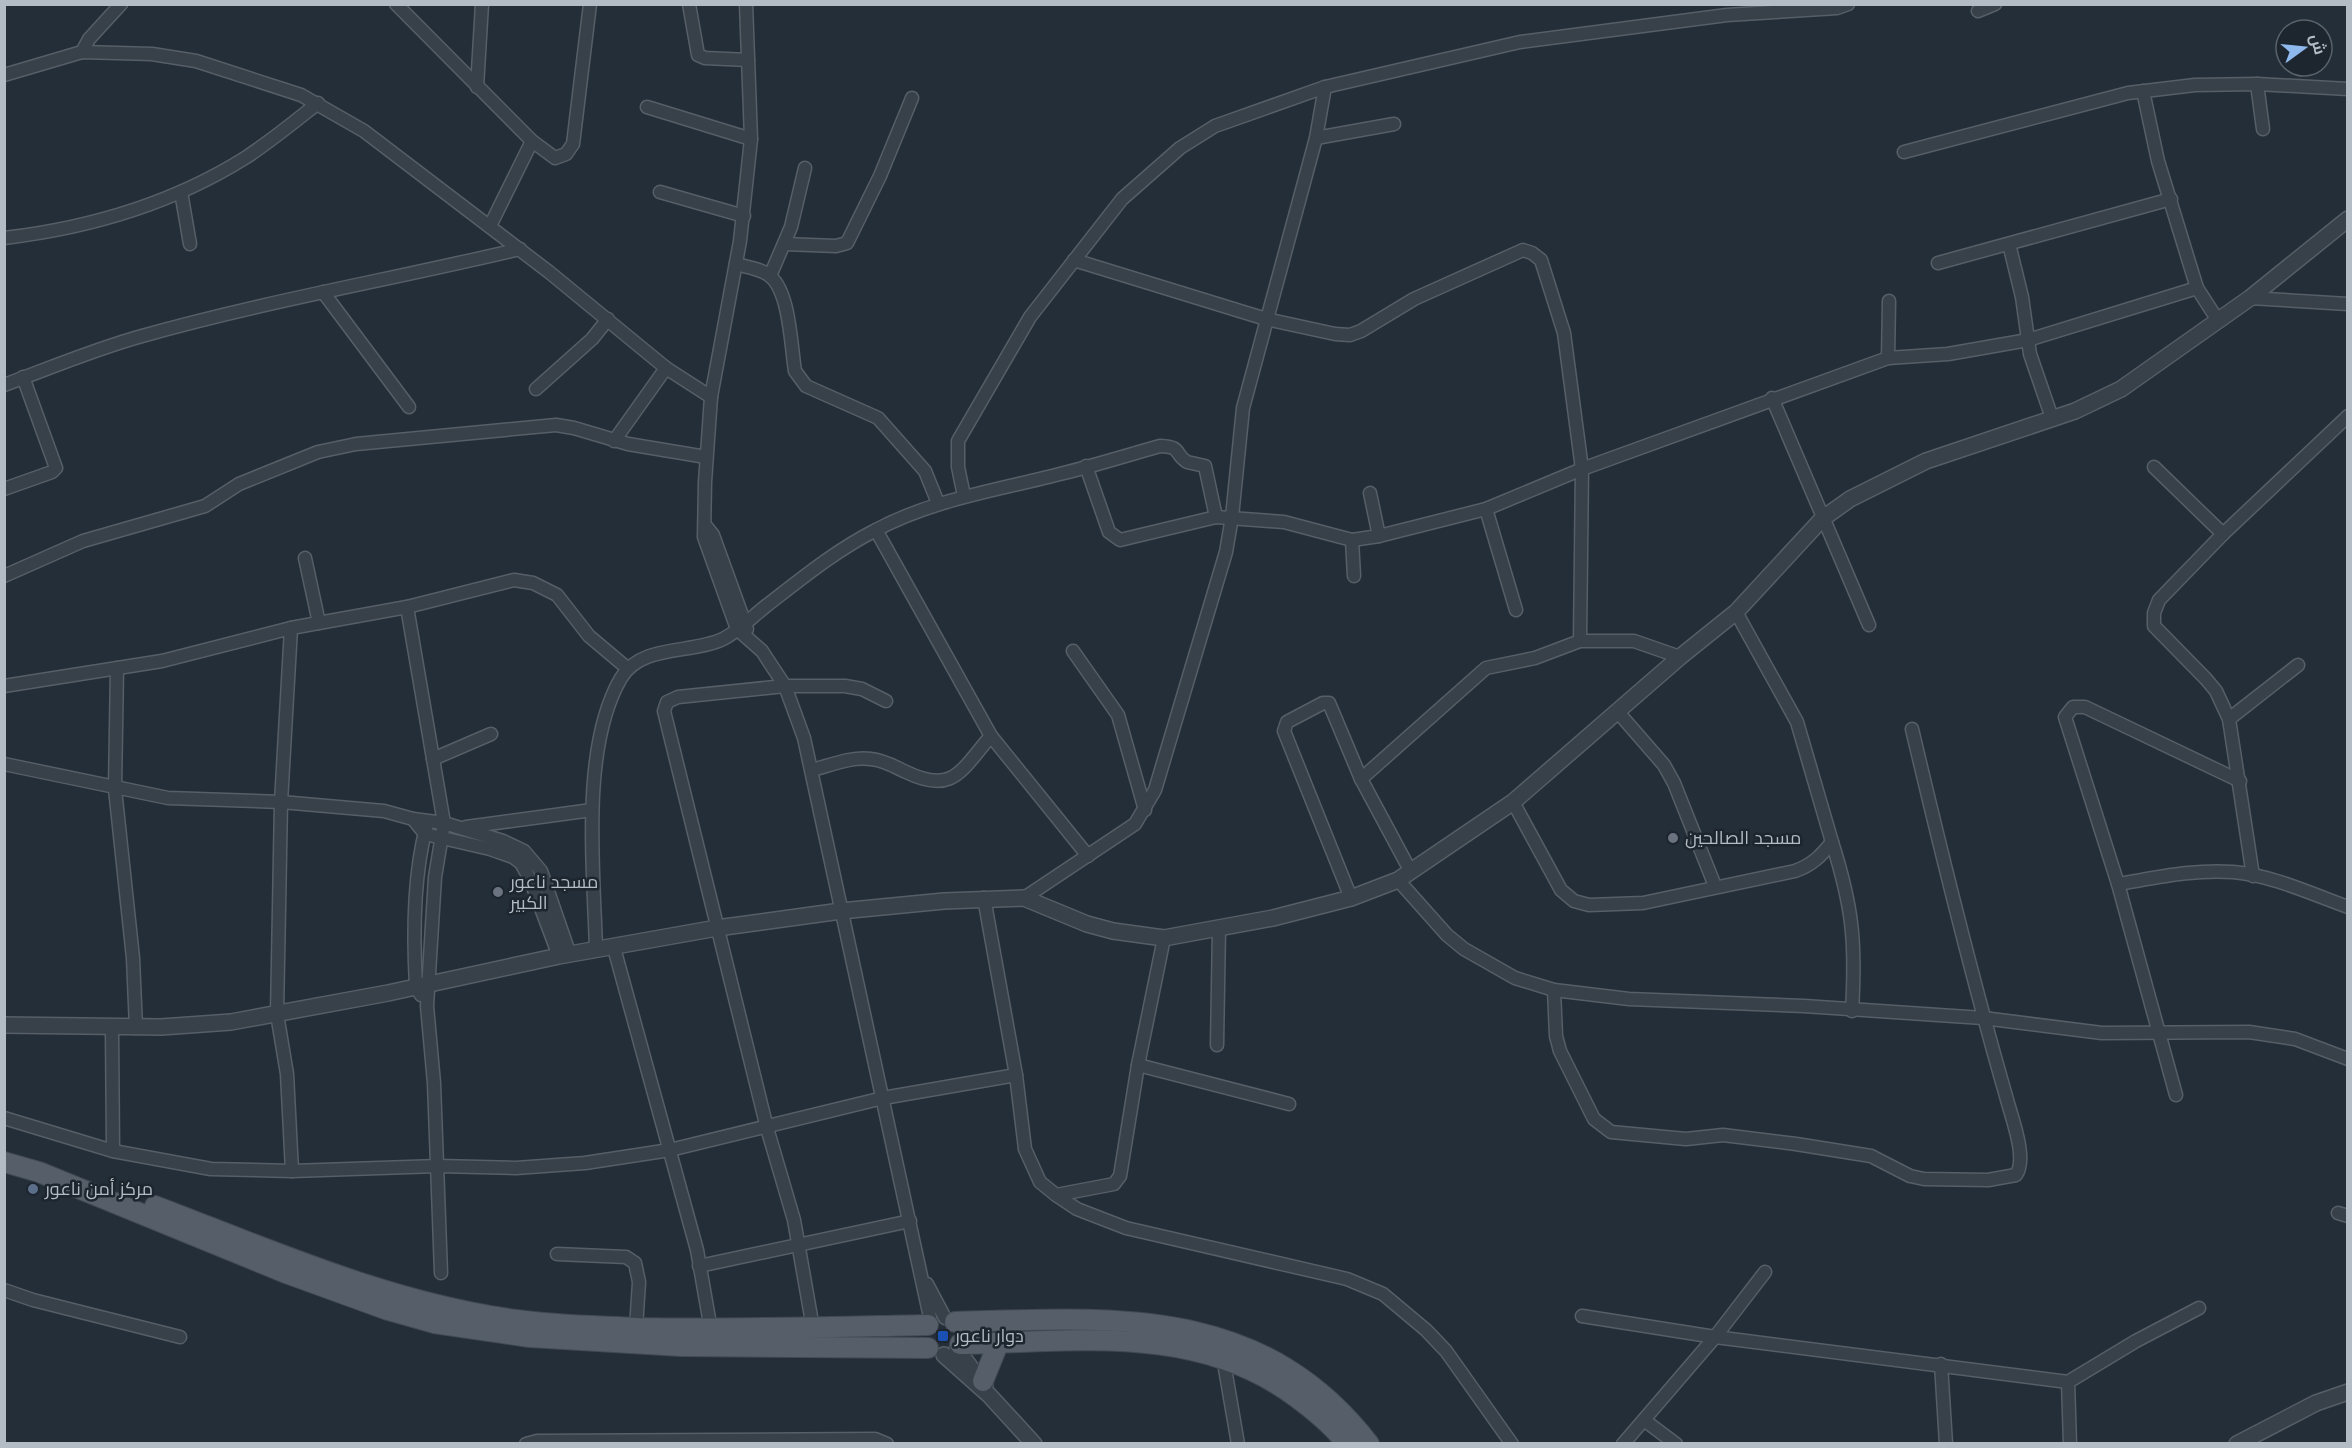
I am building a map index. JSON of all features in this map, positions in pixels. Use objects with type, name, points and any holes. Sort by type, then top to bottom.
[{"type":"main road","points":[[4,1148],[330,1274],[406,1298],[515,1320],[636,1328],[711,1330],[940,1322],[1089,1320],[1137,1322],[1191,1329],[1214,1335],[1263,1355],[1289,1369],[1333,1404],[1369,1443]]},
{"type":"main road","points":[[4,1162],[39,1173],[286,1273],[388,1310],[434,1323],[530,1337],[681,1346],[947,1349],[998,1344],[1132,1342],[1179,1347],[1223,1357],[1262,1374],[1284,1388],[1320,1417],[1347,1443]]},
{"type":"main road","points":[[940,1322],[924,1336],[947,1349]]},
{"type":"main road","points":[[940,1322],[961,1336],[947,1349]]},
{"type":"main road","points":[[986,1388],[998,1344]]},
{"type":"street","points":[[82,52],[89,39],[121,4]]},
{"type":"street","points":[[396,4],[532,141],[555,158],[566,154],[573,144],[590,4]]},
{"type":"street","points":[[477,87],[482,4]]},
{"type":"street","points":[[689,4],[698,55],[705,58],[748,60]]},
{"type":"street","points":[[746,4],[751,139],[744,216],[711,396],[706,457],[704,537],[709,554],[741,626],[762,651],[785,686],[812,770],[921,1272],[940,1322]]},
{"type":"street","points":[[964,496],[957,457],[962,433],[1030,317],[1122,199],[1180,148],[1215,126],[1325,87],[1520,42],[1673,21],[1837,8],[1848,4]]},
{"type":"street","points":[[1978,11],[1995,4]]},
{"type":"street","points":[[4,75],[82,52],[152,54],[196,61],[301,95],[364,131],[520,249],[666,368],[711,396]]},
{"type":"street","points":[[1904,152],[2108,96],[2143,91],[2195,85],[2257,84],[2348,89]]},
{"type":"street","points":[[2257,84],[2263,129]]},
{"type":"street","points":[[1024,898],[1135,824],[1155,790],[1226,552],[1232,517],[1243,408],[1316,138],[1325,87]]},
{"type":"street","points":[[2143,91],[2158,161],[2197,288],[2217,319]]},
{"type":"street","points":[[784,243],[836,246],[847,243],[880,176],[912,98]]},
{"type":"street","points":[[4,237],[85,224],[181,192],[246,157],[318,103]]},
{"type":"street","points":[[647,108],[751,139]]},
{"type":"street","points":[[1316,138],[1394,124]]},
{"type":"street","points":[[490,226],[532,141]]},
{"type":"street","points":[[770,276],[797,208],[805,168]]},
{"type":"street","points":[[181,192],[190,244]]},
{"type":"street","points":[[660,192],[744,216]]},
{"type":"street","points":[[1938,263],[2171,199]]},
{"type":"street","points":[[4,1025],[112,1028],[198,1026],[277,1014],[717,928],[841,911],[984,898],[1024,898],[1087,924],[1113,931],[1164,938],[1351,898],[1404,876],[1513,802],[1680,657],[1736,612],[1822,519],[1850,499],[1890,477],[1962,447],[2099,401],[2250,298],[2348,219]]},
{"type":"street","points":[[2009,243],[2022,297],[2034,368],[2052,418]]},
{"type":"street","points":[[4,385],[140,336],[323,292],[520,249]]},
{"type":"street","points":[[1074,260],[1266,319],[1335,334],[1350,335],[1444,284],[1523,250],[1532,253],[1541,260],[1564,333],[1582,469],[1580,641]]},
{"type":"street","points":[[736,264],[770,276],[784,299],[795,371],[801,381],[815,390],[878,418],[925,471],[938,503]]},
{"type":"street","points":[[1086,466],[1109,532],[1120,540],[1216,516],[1284,522],[1352,540],[1379,536],[1486,508],[1582,469],[1888,357],[1948,354],[2028,340],[2197,288]]},
{"type":"street","points":[[323,292],[409,407]]},
{"type":"street","points":[[2250,298],[2348,304]]},
{"type":"street","points":[[1888,357],[1889,301]]},
{"type":"street","points":[[536,389],[588,344],[608,319]]},
{"type":"street","points":[[614,441],[666,368]]},
{"type":"street","points":[[4,489],[52,472],[56,468],[23,377]]},
{"type":"street","points":[[1772,398],[1869,625]]},
{"type":"street","points":[[2253,876],[2229,718],[2223,704],[2206,679],[2154,627],[2154,613],[2159,600],[2223,534],[2348,416]]},
{"type":"street","points":[[4,576],[83,541],[205,506],[257,476],[295,459],[335,448],[556,425],[574,428],[614,441],[706,457]]},
{"type":"street","points":[[596,950],[592,810],[599,746],[616,687],[627,669],[647,657],[711,644],[741,626],[820,565],[876,530],[938,503],[964,496],[1160,446],[1172,447],[1178,450],[1187,462],[1205,466],[1216,516]]},
{"type":"street","points":[[2154,467],[2223,534]]},
{"type":"street","points":[[1370,493],[1379,536]]},
{"type":"street","points":[[1486,508],[1516,610]]},
{"type":"street","points":[[876,530],[991,736],[1088,856]]},
{"type":"street","points":[[1352,540],[1354,576]]},
{"type":"street","points":[[305,558],[319,623]]},
{"type":"street","points":[[4,686],[195,653],[291,628],[407,607],[502,581],[533,583],[557,595],[589,636],[627,669]]},
{"type":"street","points":[[407,607],[444,823],[423,984]]},
{"type":"street","points":[[1736,612],[1797,722],[1832,842],[1853,924],[1855,964],[1852,1011]]},
{"type":"street","points":[[291,628],[281,802],[277,1014],[287,1074],[292,1172]]},
{"type":"street","points":[[1361,779],[1486,668],[1535,658],[1580,641],[1634,641],[1680,657]]},
{"type":"street","points":[[1074,651],[1118,716],[1145,810]]},
{"type":"street","points":[[2229,718],[2298,665]]},
{"type":"street","points":[[117,668],[116,789],[133,958],[136,1028]]},
{"type":"street","points":[[813,1328],[794,1220],[767,1128],[667,728],[665,705],[670,699],[678,697],[785,686],[855,687],[886,701]]},
{"type":"street","points":[[1351,898],[1284,731],[1284,726],[1323,703],[1329,703],[1404,876],[1447,935],[1464,949],[1515,978],[1554,990],[1629,999],[1803,1006],[1983,1018],[2102,1034],[2269,1034],[2311,1043],[2348,1059]]},
{"type":"street","points":[[2176,1095],[2118,884],[2065,723],[2068,711],[2073,707],[2085,707],[2240,780]]},
{"type":"street","points":[[1617,711],[1664,765],[1674,783],[1714,886]]},
{"type":"street","points":[[1554,990],[1556,1036],[1560,1051],[1594,1119],[1611,1132],[1686,1139],[1723,1135],[1818,1147],[1871,1156],[1910,1176],[1924,1179],[2005,1180],[2016,1175],[2020,1170],[2015,1130],[1983,1018],[1912,729]]},
{"type":"street","points":[[433,759],[491,734]]},
{"type":"street","points":[[812,770],[868,758],[883,762],[923,780],[940,783],[954,777],[991,736]]},
{"type":"street","points":[[4,764],[168,798],[368,808],[413,819],[429,819],[517,847],[536,863],[548,888],[565,956]]},
{"type":"street","points":[[1513,802],[1561,890],[1574,901],[1588,904],[1642,903],[1808,867],[1832,842]]},
{"type":"street","points":[[440,806],[429,819],[425,834],[416,916],[427,1006],[438,1166],[441,1273]]},
{"type":"street","points":[[459,828],[592,810]]},
{"type":"street","points":[[413,819],[425,834],[490,849],[521,863],[565,956]]},
{"type":"street","points":[[2118,884],[2193,873],[2232,872],[2253,876],[2348,908]]},
{"type":"street","points":[[984,898],[1016,1075],[1028,1161],[1040,1182],[1077,1209],[1126,1228],[1370,1287],[1399,1306],[1437,1340],[1512,1443]]},
{"type":"street","points":[[1217,1045],[1219,928]]},
{"type":"street","points":[[1056,1195],[1113,1184],[1118,1180],[1138,1065],[1164,938]]},
{"type":"street","points":[[614,948],[670,1150],[709,1308],[711,1330]]},
{"type":"street","points":[[112,1028],[112,1151]]},
{"type":"street","points":[[1138,1065],[1289,1104]]},
{"type":"street","points":[[4,1118],[112,1151],[189,1167],[292,1172],[438,1166],[478,1169],[550,1166],[670,1150],[883,1098],[1016,1075]]},
{"type":"street","points":[[699,1266],[910,1221]]},
{"type":"street","points":[[557,1254],[626,1257],[635,1263],[639,1282],[636,1328]]},
{"type":"street","points":[[1623,1443],[1714,1337],[1765,1272]]},
{"type":"street","points":[[4,1290],[33,1300],[180,1337]]},
{"type":"street","points":[[1582,1316],[1714,1337],[1941,1364],[1994,1374],[2068,1382],[2136,1341],[2199,1308]]},
{"type":"street","points":[[947,1349],[986,1388],[1034,1443]]},
{"type":"street","points":[[1223,1357],[1238,1443]]},
{"type":"street","points":[[1941,1364],[1946,1443]]},
{"type":"street","points":[[2068,1382],[2070,1443]]},
{"type":"street","points":[[2241,1442],[2316,1403],[2348,1392]]},
{"type":"street","points":[[1644,1420],[1676,1443]]},
{"type":"street","points":[[526,1443],[537,1441],[708,1442],[875,1439],[887,1443]]},
{"type":"place","name":"مسجد الصالحين","points":[[1673,838]]},
{"type":"place","name":"مسجد ناعور الكبير","points":[[498,892]]},
{"type":"place","name":"مركز أمن ناعور","points":[[33,1189]]},
{"type":"place","name":"دوار ناعور","points":[[943,1336]]}]
